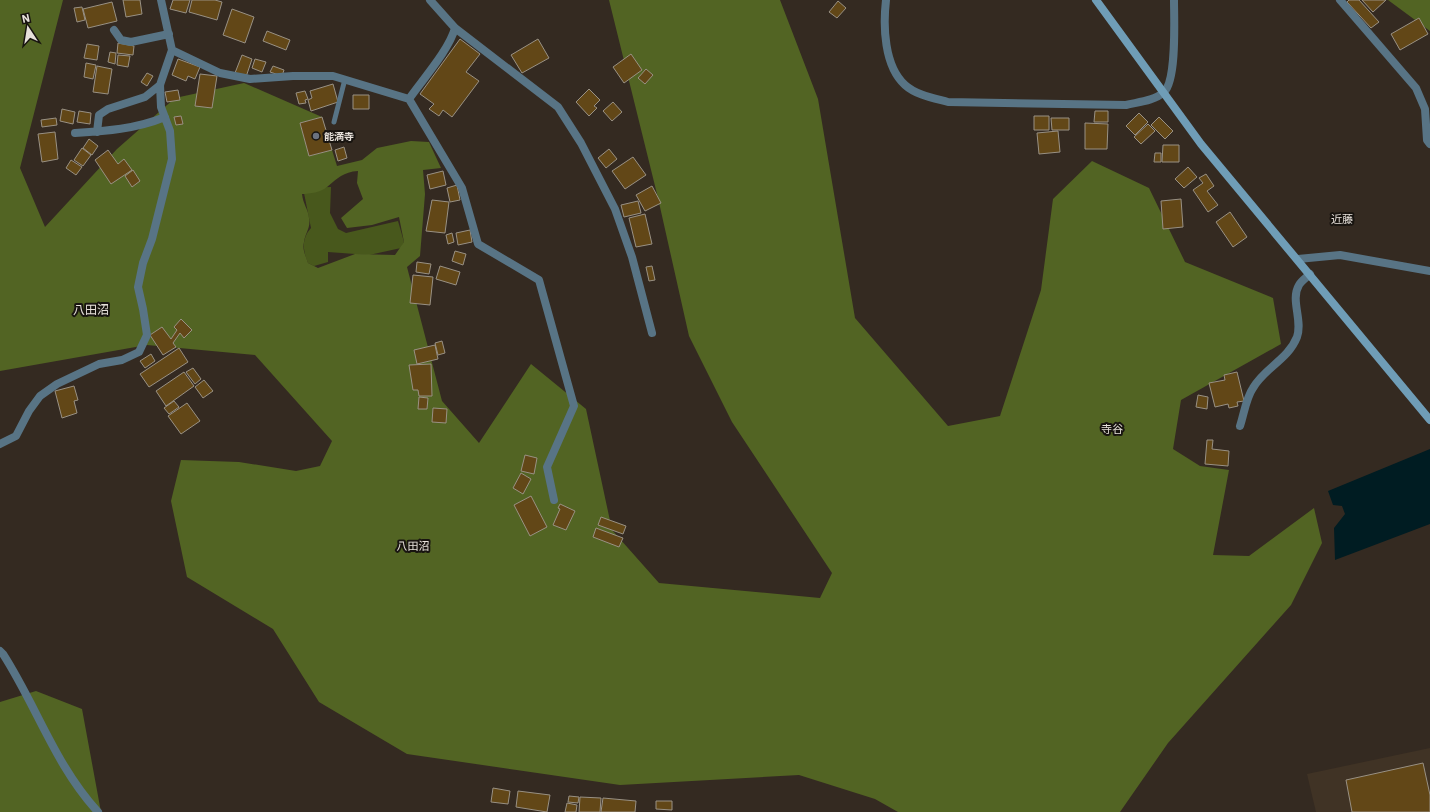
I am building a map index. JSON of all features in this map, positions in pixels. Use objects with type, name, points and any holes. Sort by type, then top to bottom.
[{"type":"street","points":[[0,444],[16,436],[29,411],[40,396],[57,384],[99,364],[122,360],[139,352],[147,335],[138,287],[143,263],[152,239],[172,159],[170,131],[161,108],[160,85],[172,50],[161,0]]},
{"type":"street","points":[[430,0],[455,28],[558,107],[581,143],[615,209],[632,257],[652,333]]},
{"type":"street","points":[[886,0],[884,32],[889,55],[898,76],[905,85],[920,94],[948,102],[1126,105],[1149,100],[1164,92],[1171,77],[1174,0]]},
{"type":"street","points":[[1096,0],[1201,144],[1287,250],[1298,259],[1430,420]]},
{"type":"street","points":[[1340,0],[1416,88],[1422,100],[1427,140],[1430,144]]},
{"type":"street","points":[[409,99],[447,46],[453,36],[455,28]]},
{"type":"street","points":[[114,30],[121,40],[131,42],[168,34]]},
{"type":"street","points":[[172,50],[220,73],[250,79],[293,76],[333,76],[409,99],[462,188],[478,244],[539,280],[574,406],[547,467],[554,500]]},
{"type":"street","points":[[97,132],[99,115],[108,109],[145,97],[160,85]]},
{"type":"street","points":[[75,134],[97,132],[149,123],[165,117]]},
{"type":"street","points":[[1298,259],[1340,256],[1430,271]]},
{"type":"street","points":[[1240,426],[1252,388],[1261,377],[1292,347],[1298,335],[1299,317],[1296,297],[1299,285],[1310,274]]},
{"type":"street","points":[[0,652],[18,676],[50,742],[69,776],[98,812]]},
{"type":"lane","points":[[334,122],[345,79]]},
{"type":"shaded area","points":[[1430,748],[1430,812],[1316,812],[1307,774]]},
{"type":"green space","points":[[0,0],[63,0],[20,168],[45,227],[117,149],[175,98],[244,83],[322,117],[300,123],[309,156],[332,150],[337,166],[362,160],[377,148],[411,141],[429,142],[441,168],[423,170],[425,194],[420,256],[407,267],[442,401],[479,443],[531,364],[586,409],[612,530],[659,583],[820,598],[832,573],[732,422],[689,336],[658,198],[609,0],[780,0],[818,99],[855,318],[948,426],[1000,416],[1041,290],[1053,199],[1092,161],[1149,188],[1185,262],[1273,298],[1281,344],[1181,400],[1173,449],[1200,466],[1229,470],[1213,555],[1249,556],[1314,508],[1322,543],[1291,605],[1168,743],[1120,812],[898,812],[875,799],[799,775],[620,785],[407,754],[319,702],[273,629],[187,577],[171,501],[181,460],[239,462],[296,471],[320,466],[332,441],[255,355],[147,345],[0,371]],"holes":[[[358,171],[357,183],[363,199],[341,218],[347,228],[372,225],[399,217],[404,242],[395,255],[355,254],[318,268],[308,263],[304,245],[309,228],[309,222],[302,194],[322,190],[344,174]]]},
{"type":"green space","points":[[1388,0],[1430,0],[1430,31]]},
{"type":"green space","points":[[331,187],[330,213],[338,229],[346,233],[398,221],[404,242],[401,248],[369,255],[328,252],[328,262],[314,266],[308,263],[305,254],[304,241],[311,228],[303,188]]},
{"type":"green space","points":[[36,691],[82,709],[101,812],[0,812],[0,702]]},
{"type":"water","points":[[1430,449],[1430,524],[1335,560],[1334,528],[1345,514],[1342,506],[1333,505],[1328,491]]},
{"type":"building","points":[[123,0],[140,0],[142,14],[126,17]]},
{"type":"building","points":[[173,0],[190,0],[186,13],[170,9]]},
{"type":"building","points":[[192,0],[215,0],[222,2],[217,20],[189,12]]},
{"type":"building","points":[[1349,0],[1359,0],[1379,22],[1371,28],[1347,2]]},
{"type":"building","points":[[1362,0],[1386,0],[1373,12]]},
{"type":"building","points":[[838,1],[846,8],[837,18],[829,12]]},
{"type":"building","points":[[112,2],[117,21],[88,28],[83,9]]},
{"type":"building","points":[[82,7],[85,20],[77,22],[74,8]]},
{"type":"building","points":[[232,9],[254,17],[245,43],[223,35]]},
{"type":"building","points":[[1419,18],[1428,34],[1400,50],[1391,34]]},
{"type":"building","points":[[267,31],[290,40],[286,50],[263,41]]},
{"type":"building","points":[[460,39],[480,54],[466,72],[479,81],[452,117],[443,110],[439,116],[429,109],[434,104],[420,94]]},
{"type":"building","points":[[538,39],[549,58],[522,73],[511,55]]},
{"type":"building","points":[[118,43],[134,46],[133,55],[117,53]]},
{"type":"building","points":[[87,44],[99,46],[97,60],[84,58]]},
{"type":"building","points":[[110,52],[116,53],[115,64],[108,62]]},
{"type":"building","points":[[631,54],[642,70],[624,83],[613,67]]},
{"type":"building","points":[[118,55],[130,56],[128,67],[117,65]]},
{"type":"building","points":[[242,55],[252,59],[246,77],[235,73]]},
{"type":"building","points":[[178,59],[200,67],[195,79],[188,76],[186,81],[172,75]]},
{"type":"building","points":[[255,59],[266,62],[262,72],[252,68]]},
{"type":"building","points":[[86,63],[96,65],[93,79],[84,77]]},
{"type":"building","points":[[97,66],[112,69],[108,94],[93,92]]},
{"type":"building","points":[[273,66],[284,70],[282,76],[270,72]]},
{"type":"building","points":[[646,69],[653,75],[645,84],[638,78]]},
{"type":"building","points":[[147,73],[153,76],[147,86],[141,82]]},
{"type":"building","points":[[200,74],[217,76],[212,108],[195,106]]},
{"type":"building","points":[[333,84],[338,102],[311,111],[308,100],[312,98],[310,91]]},
{"type":"building","points":[[589,89],[600,100],[594,106],[597,108],[589,116],[576,102]]},
{"type":"building","points":[[178,90],[180,100],[167,102],[165,92]]},
{"type":"building","points":[[305,91],[308,99],[305,100],[306,103],[299,104],[296,93]]},
{"type":"building","points":[[353,95],[369,95],[369,109],[353,109]]},
{"type":"building","points":[[613,102],[622,112],[612,121],[603,111]]},
{"type":"building","points":[[62,109],[75,112],[73,124],[60,121]]},
{"type":"building","points":[[79,111],[91,113],[90,124],[77,122]]},
{"type":"building","points":[[1095,111],[1108,111],[1108,122],[1094,122]]},
{"type":"building","points":[[1139,113],[1148,122],[1135,135],[1126,126]]},
{"type":"building","points":[[181,116],[183,124],[176,125],[174,117]]},
{"type":"building","points":[[1034,116],[1049,116],[1049,130],[1034,130]]},
{"type":"building","name":"能満寺","points":[[322,117],[332,150],[309,156],[300,123]]},
{"type":"building","points":[[1159,117],[1173,131],[1165,139],[1151,125]]},
{"type":"building","points":[[56,118],[57,125],[42,127],[41,120]]},
{"type":"building","points":[[1051,118],[1069,118],[1069,130],[1052,130]]},
{"type":"building","points":[[1085,123],[1108,124],[1107,149],[1085,149]]},
{"type":"building","points":[[1148,124],[1155,131],[1141,144],[1134,137]]},
{"type":"building","points":[[1058,131],[1060,152],[1039,154],[1037,133]]},
{"type":"building","points":[[55,132],[58,159],[42,162],[38,134]]},
{"type":"building","points":[[89,139],[98,146],[92,155],[83,148]]},
{"type":"building","points":[[1163,145],[1179,145],[1179,162],[1162,162]]},
{"type":"building","points":[[344,147],[347,158],[338,161],[335,150]]},
{"type":"building","points":[[82,148],[91,155],[83,166],[74,160]]},
{"type":"building","points":[[609,149],[617,159],[606,168],[598,158]]},
{"type":"building","points":[[108,150],[118,164],[124,159],[132,170],[111,184],[95,160]]},
{"type":"building","points":[[1155,153],[1161,153],[1161,162],[1154,162]]},
{"type":"building","points":[[633,157],[646,175],[625,189],[612,171]]},
{"type":"building","points":[[71,160],[82,167],[76,175],[66,168]]},
{"type":"building","points":[[1188,167],[1197,177],[1184,188],[1175,179]]},
{"type":"building","points":[[133,170],[140,181],[132,187],[125,176]]},
{"type":"building","points":[[443,171],[446,185],[430,189],[427,175]]},
{"type":"building","points":[[1206,174],[1214,186],[1207,191],[1218,205],[1208,212],[1193,190],[1203,183],[1199,178]]},
{"type":"building","points":[[457,185],[460,200],[450,202],[447,188]]},
{"type":"building","points":[[652,186],[661,203],[645,211],[636,195]]},
{"type":"building","points":[[1181,199],[1183,227],[1163,229],[1161,201]]},
{"type":"building","points":[[432,200],[449,202],[445,233],[426,231]]},
{"type":"building","points":[[638,201],[641,213],[624,217],[621,205]]},
{"type":"building","points":[[1230,212],[1247,237],[1233,247],[1216,222]]},
{"type":"building","points":[[645,214],[652,244],[636,247],[629,218]]},
{"type":"building","points":[[470,230],[472,242],[458,245],[456,233]]},
{"type":"building","points":[[452,233],[454,242],[448,244],[446,235]]},
{"type":"building","points":[[455,251],[466,254],[463,265],[452,261]]},
{"type":"building","points":[[417,262],[431,264],[429,274],[416,272]]},
{"type":"building","points":[[440,266],[460,272],[456,285],[436,279]]},
{"type":"building","points":[[652,266],[655,280],[649,281],[646,267]]},
{"type":"building","points":[[413,275],[433,277],[430,305],[410,303]]},
{"type":"building","points":[[181,319],[192,330],[184,338],[180,333],[173,343],[176,347],[163,355],[150,335],[162,327],[171,339],[177,330],[174,327]]},
{"type":"building","points":[[442,341],[445,353],[438,355],[435,343]]},
{"type":"building","points":[[435,345],[438,359],[417,364],[414,350]]},
{"type":"building","points":[[179,348],[188,362],[149,387],[140,374]]},
{"type":"building","points":[[151,354],[155,361],[145,368],[140,361]]},
{"type":"building","points":[[431,364],[432,396],[419,396],[418,390],[413,390],[409,365]]},
{"type":"building","points":[[193,368],[201,379],[195,384],[186,372]]},
{"type":"building","points":[[184,372],[194,386],[166,406],[156,391]]},
{"type":"building","points":[[1237,372],[1244,401],[1237,402],[1238,406],[1229,408],[1228,404],[1215,407],[1209,383],[1225,380],[1224,375]]},
{"type":"building","points":[[204,380],[213,391],[203,398],[195,387]]},
{"type":"building","points":[[74,386],[78,400],[74,401],[77,413],[62,418],[55,391]]},
{"type":"building","points":[[1198,395],[1208,397],[1207,409],[1196,407]]},
{"type":"building","points":[[419,397],[428,398],[427,409],[418,409]]},
{"type":"building","points":[[174,401],[179,407],[169,414],[164,408]]},
{"type":"building","points":[[187,403],[200,421],[181,434],[168,416]]},
{"type":"building","points":[[433,408],[447,409],[446,423],[432,422]]},
{"type":"building","points":[[1207,440],[1213,440],[1212,449],[1229,451],[1228,466],[1205,464]]},
{"type":"building","points":[[525,455],[537,458],[534,474],[521,471]]},
{"type":"building","points":[[521,473],[531,479],[523,494],[513,488]]},
{"type":"building","points":[[531,496],[547,527],[530,536],[514,505]]},
{"type":"building","points":[[560,504],[575,511],[566,530],[553,525],[560,509],[558,508]]},
{"type":"building","points":[[601,517],[626,526],[623,534],[598,525]]},
{"type":"building","points":[[596,528],[623,538],[619,547],[593,537]]},
{"type":"building","points":[[1423,763],[1430,795],[1430,812],[1352,812],[1346,780]]},
{"type":"building","points":[[493,788],[510,791],[508,804],[491,802]]},
{"type":"building","points":[[518,791],[550,795],[547,812],[516,807]]},
{"type":"building","points":[[569,796],[579,797],[578,803],[568,802]]},
{"type":"building","points":[[580,797],[601,798],[600,812],[579,812]]},
{"type":"building","points":[[603,798],[636,801],[635,812],[601,812]]},
{"type":"building","points":[[656,801],[672,801],[672,810],[656,809]]},
{"type":"building","points":[[567,803],[577,805],[576,812],[565,812]]},
{"type":"place","name":"能満寺","points":[[316,136]]},
{"type":"district","name":"近藤","points":[[1342,219]]},
{"type":"district","name":"八田沼","points":[[91,310]]},
{"type":"district","name":"寺谷","points":[[1112,429]]},
{"type":"district","name":"八田沼","points":[[413,546]]}]
